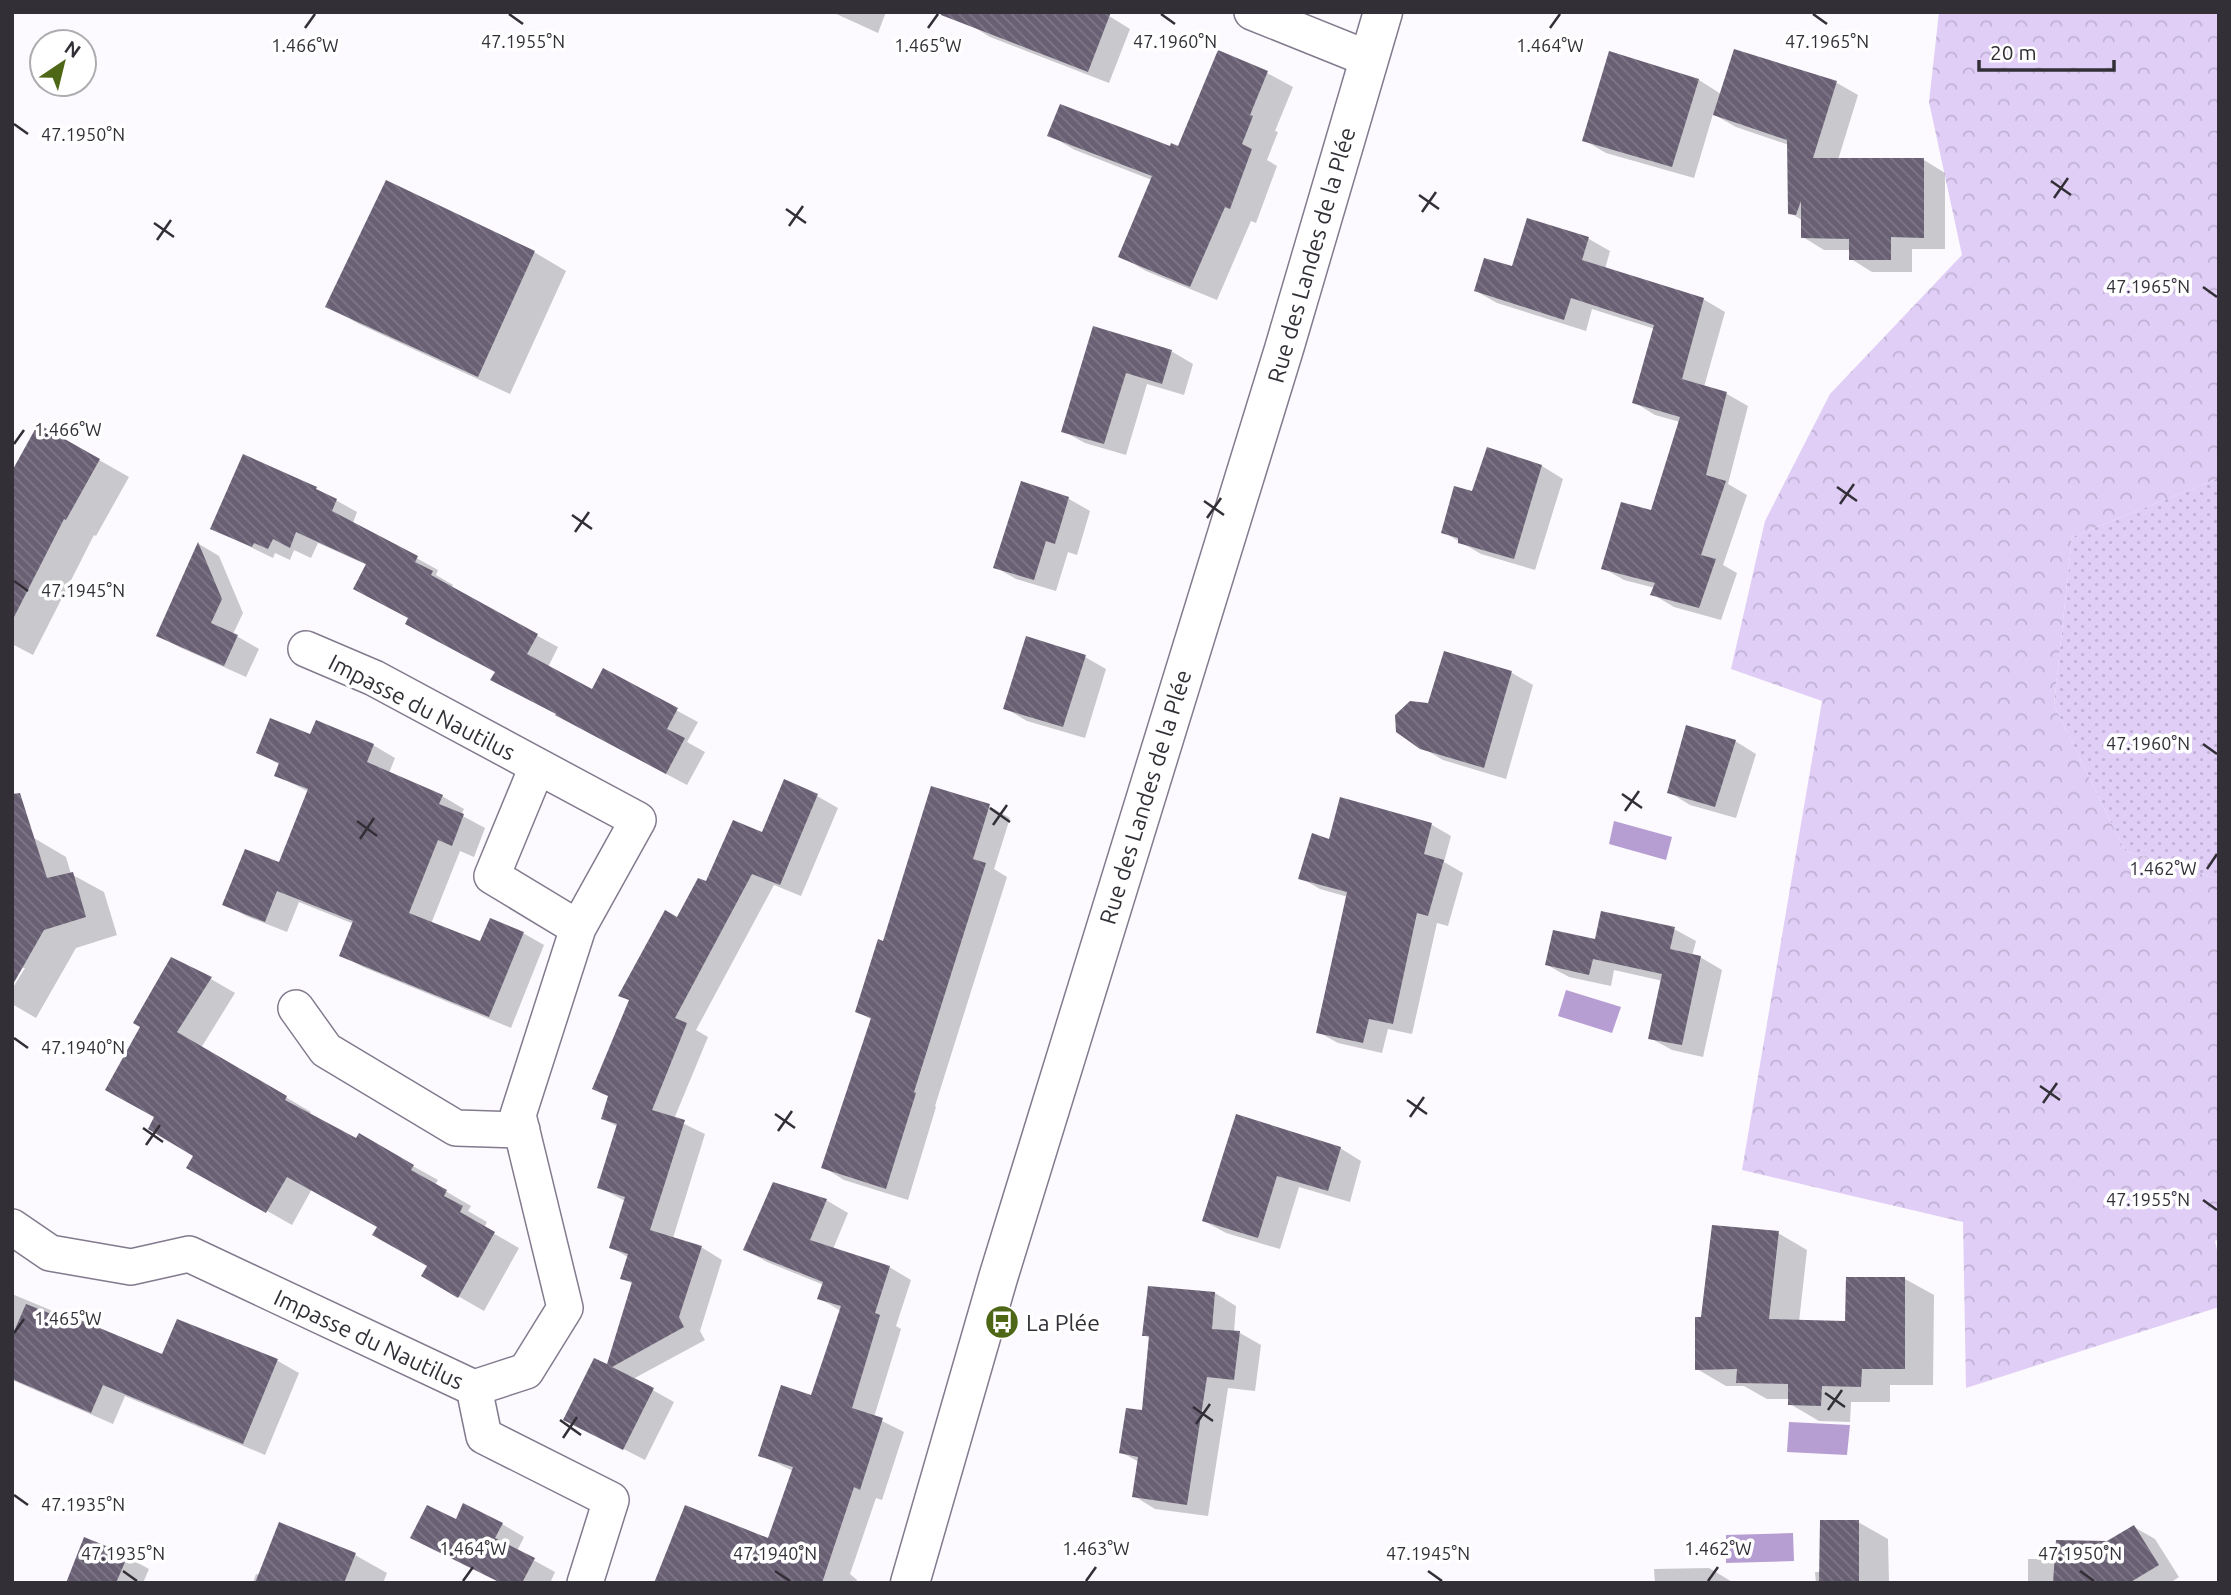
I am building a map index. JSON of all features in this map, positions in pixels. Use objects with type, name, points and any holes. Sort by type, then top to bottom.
[{"type":"street","points":[[1252,12],[1369,59]]},
{"type":"street","name":"Rue des Landes de la Plée","points":[[910,1583],[998,1278],[1284,349],[1383,12]]},
{"type":"street","name":"Impasse du Nautilus","points":[[12,1227],[51,1253],[131,1267],[189,1254],[474,1388],[526,1371],[565,1308],[518,1115],[578,928],[638,820],[374,678],[306,649]]},
{"type":"street","name":"Impasse du Nautilus","points":[[537,767],[492,876],[578,928]]},
{"type":"street","points":[[296,1008],[326,1050],[456,1128],[522,1130]]},
{"type":"street","points":[[474,1388],[484,1436],[611,1500],[585,1583]]},
{"type":"green space","points":[[1939,12],[2219,12],[2219,478],[2072,537],[2054,705],[2125,851],[2219,879],[2219,1239],[2215,1241],[2219,1259],[2219,1307],[1966,1388],[1963,1222],[1742,1170],[1822,701],[1731,669],[1765,521],[1830,394],[1962,255],[1929,102]]},
{"type":"green space","points":[[2219,478],[2219,879],[2125,851],[2054,705],[2072,537]]},
{"type":"shaded area","points":[[1614,821],[1672,837],[1666,860],[1609,844]]},
{"type":"shaded area","points":[[1566,990],[1621,1007],[1612,1033],[1558,1016]]},
{"type":"shaded area","points":[[1789,1422],[1850,1425],[1847,1455],[1787,1452]]},
{"type":"shaded area","points":[[1793,1533],[1794,1561],[1726,1563],[1726,1535]]},
{"type":"building","points":[[941,12],[1111,12],[1088,72],[941,15]]},
{"type":"building","points":[[1734,49],[1837,81],[1813,158],[1924,158],[1924,238],[1891,237],[1891,260],[1849,260],[1849,239],[1801,238],[1801,201],[1796,215],[1788,214],[1787,140],[1713,115]]},
{"type":"building","points":[[1218,50],[1268,71],[1250,115],[1253,116],[1242,144],[1252,149],[1230,209],[1225,207],[1190,287],[1118,257],[1152,176],[1047,136],[1060,104],[1170,146],[1171,143],[1178,146]]},
{"type":"building","points":[[1609,51],[1699,79],[1672,167],[1582,141]]},
{"type":"building","points":[[386,180],[535,251],[478,377],[325,307]]},
{"type":"building","points":[[1527,218],[1589,237],[1582,260],[1704,298],[1682,379],[1727,392],[1706,475],[1726,481],[1701,555],[1716,559],[1699,608],[1650,595],[1655,583],[1601,569],[1621,502],[1651,510],[1680,417],[1632,403],[1654,325],[1571,298],[1564,320],[1474,291],[1484,258],[1512,266]]},
{"type":"building","points":[[1093,326],[1172,350],[1162,384],[1126,373],[1104,444],[1061,432]]},
{"type":"building","points":[[38,424],[100,459],[66,520],[64,519],[12,621],[12,471]]},
{"type":"building","points":[[1487,447],[1542,465],[1514,559],[1458,543],[1458,538],[1441,533],[1454,486],[1472,491]]},
{"type":"building","points":[[243,454],[317,487],[316,489],[337,499],[332,511],[418,556],[415,562],[433,571],[431,575],[538,634],[527,654],[592,689],[603,668],[678,708],[667,729],[685,738],[666,774],[490,680],[495,672],[405,624],[408,618],[353,589],[366,564],[296,532],[290,548],[273,539],[268,549],[254,543],[252,547],[210,529]]},
{"type":"building","points":[[1021,481],[1069,497],[1055,544],[1046,541],[1034,580],[993,568]]},
{"type":"building","points":[[198,542],[222,599],[211,623],[238,635],[224,666],[156,636]]},
{"type":"building","points":[[1026,636],[1086,655],[1063,727],[1003,709]]},
{"type":"building","points":[[1444,651],[1512,671],[1484,768],[1420,749],[1396,732],[1395,715],[1410,701],[1428,703]]},
{"type":"building","points":[[270,718],[310,734],[316,720],[374,744],[367,762],[443,795],[439,804],[464,814],[452,846],[438,840],[409,913],[480,941],[490,918],[524,932],[489,1017],[339,956],[353,921],[277,891],[265,922],[222,905],[245,849],[279,862],[308,789],[274,776],[279,763],[256,753]]},
{"type":"building","points":[[1686,725],[1736,740],[1715,807],[1667,793]]},
{"type":"building","points":[[784,779],[818,794],[780,885],[752,874],[675,1018],[687,1023],[652,1110],[685,1120],[650,1230],[702,1246],[679,1317],[684,1327],[612,1367],[654,1388],[623,1450],[563,1420],[594,1358],[607,1364],[632,1282],[620,1279],[628,1254],[609,1248],[625,1197],[597,1188],[617,1124],[601,1119],[608,1096],[592,1089],[629,1000],[618,996],[665,910],[677,917],[698,878],[706,881],[733,820],[762,832]]},
{"type":"building","points":[[931,786],[990,804],[973,859],[986,863],[886,1189],[821,1168],[871,1018],[855,1012],[878,939],[883,941]]},
{"type":"building","points":[[20,793],[47,878],[73,872],[86,917],[44,930],[12,986],[12,794]]},
{"type":"building","points":[[1340,797],[1432,823],[1424,854],[1444,860],[1428,916],[1417,913],[1393,1024],[1369,1019],[1363,1043],[1316,1033],[1347,892],[1298,879],[1312,833],[1329,839]]},
{"type":"building","points":[[1601,911],[1675,927],[1670,949],[1701,956],[1682,1045],[1648,1039],[1662,974],[1593,959],[1589,975],[1545,965],[1553,930],[1595,939]]},
{"type":"building","points":[[171,957],[212,977],[177,1032],[287,1096],[285,1100],[356,1138],[359,1133],[414,1165],[411,1170],[447,1190],[444,1196],[463,1206],[460,1212],[495,1232],[458,1298],[421,1276],[427,1266],[372,1235],[377,1227],[287,1177],[266,1213],[186,1168],[193,1156],[148,1129],[154,1117],[105,1090],[140,1027],[133,1023]]},
{"type":"building","points":[[1236,1114],[1341,1147],[1328,1191],[1277,1176],[1258,1238],[1202,1221]]},
{"type":"building","points":[[773,1182],[827,1199],[810,1240],[890,1266],[875,1313],[880,1315],[852,1408],[883,1418],[860,1490],[854,1487],[822,1583],[654,1583],[685,1505],[768,1538],[793,1467],[758,1456],[781,1385],[811,1395],[841,1306],[817,1299],[823,1282],[743,1250]]},
{"type":"building","points":[[1712,1225],[1779,1231],[1769,1319],[1845,1321],[1846,1277],[1905,1277],[1905,1369],[1862,1369],[1861,1387],[1822,1386],[1821,1406],[1788,1405],[1788,1384],[1736,1383],[1737,1369],[1695,1370],[1695,1317],[1701,1317]]},
{"type":"building","points":[[1148,1286],[1215,1292],[1212,1329],[1240,1331],[1234,1380],[1207,1377],[1187,1505],[1132,1497],[1138,1457],[1119,1453],[1126,1408],[1142,1410],[1149,1336],[1142,1336]]},
{"type":"building","points":[[26,1304],[64,1319],[66,1314],[162,1354],[177,1319],[278,1359],[243,1444],[103,1385],[91,1413],[12,1379],[12,1336]]},
{"type":"building","points":[[463,1503],[503,1523],[495,1538],[535,1558],[522,1583],[501,1583],[410,1538],[427,1505],[456,1519]]},
{"type":"building","points":[[1820,1520],[1859,1520],[1859,1583],[1819,1583]]},
{"type":"building","points":[[279,1522],[356,1553],[344,1583],[255,1583]]},
{"type":"building","points":[[2134,1525],[2159,1565],[2129,1583],[2053,1583],[2056,1540],[2107,1541]]},
{"type":"building","points":[[84,1537],[128,1555],[116,1583],[66,1583]]},
{"type":"place","name":"La Plée","points":[[1002,1322]]}]
